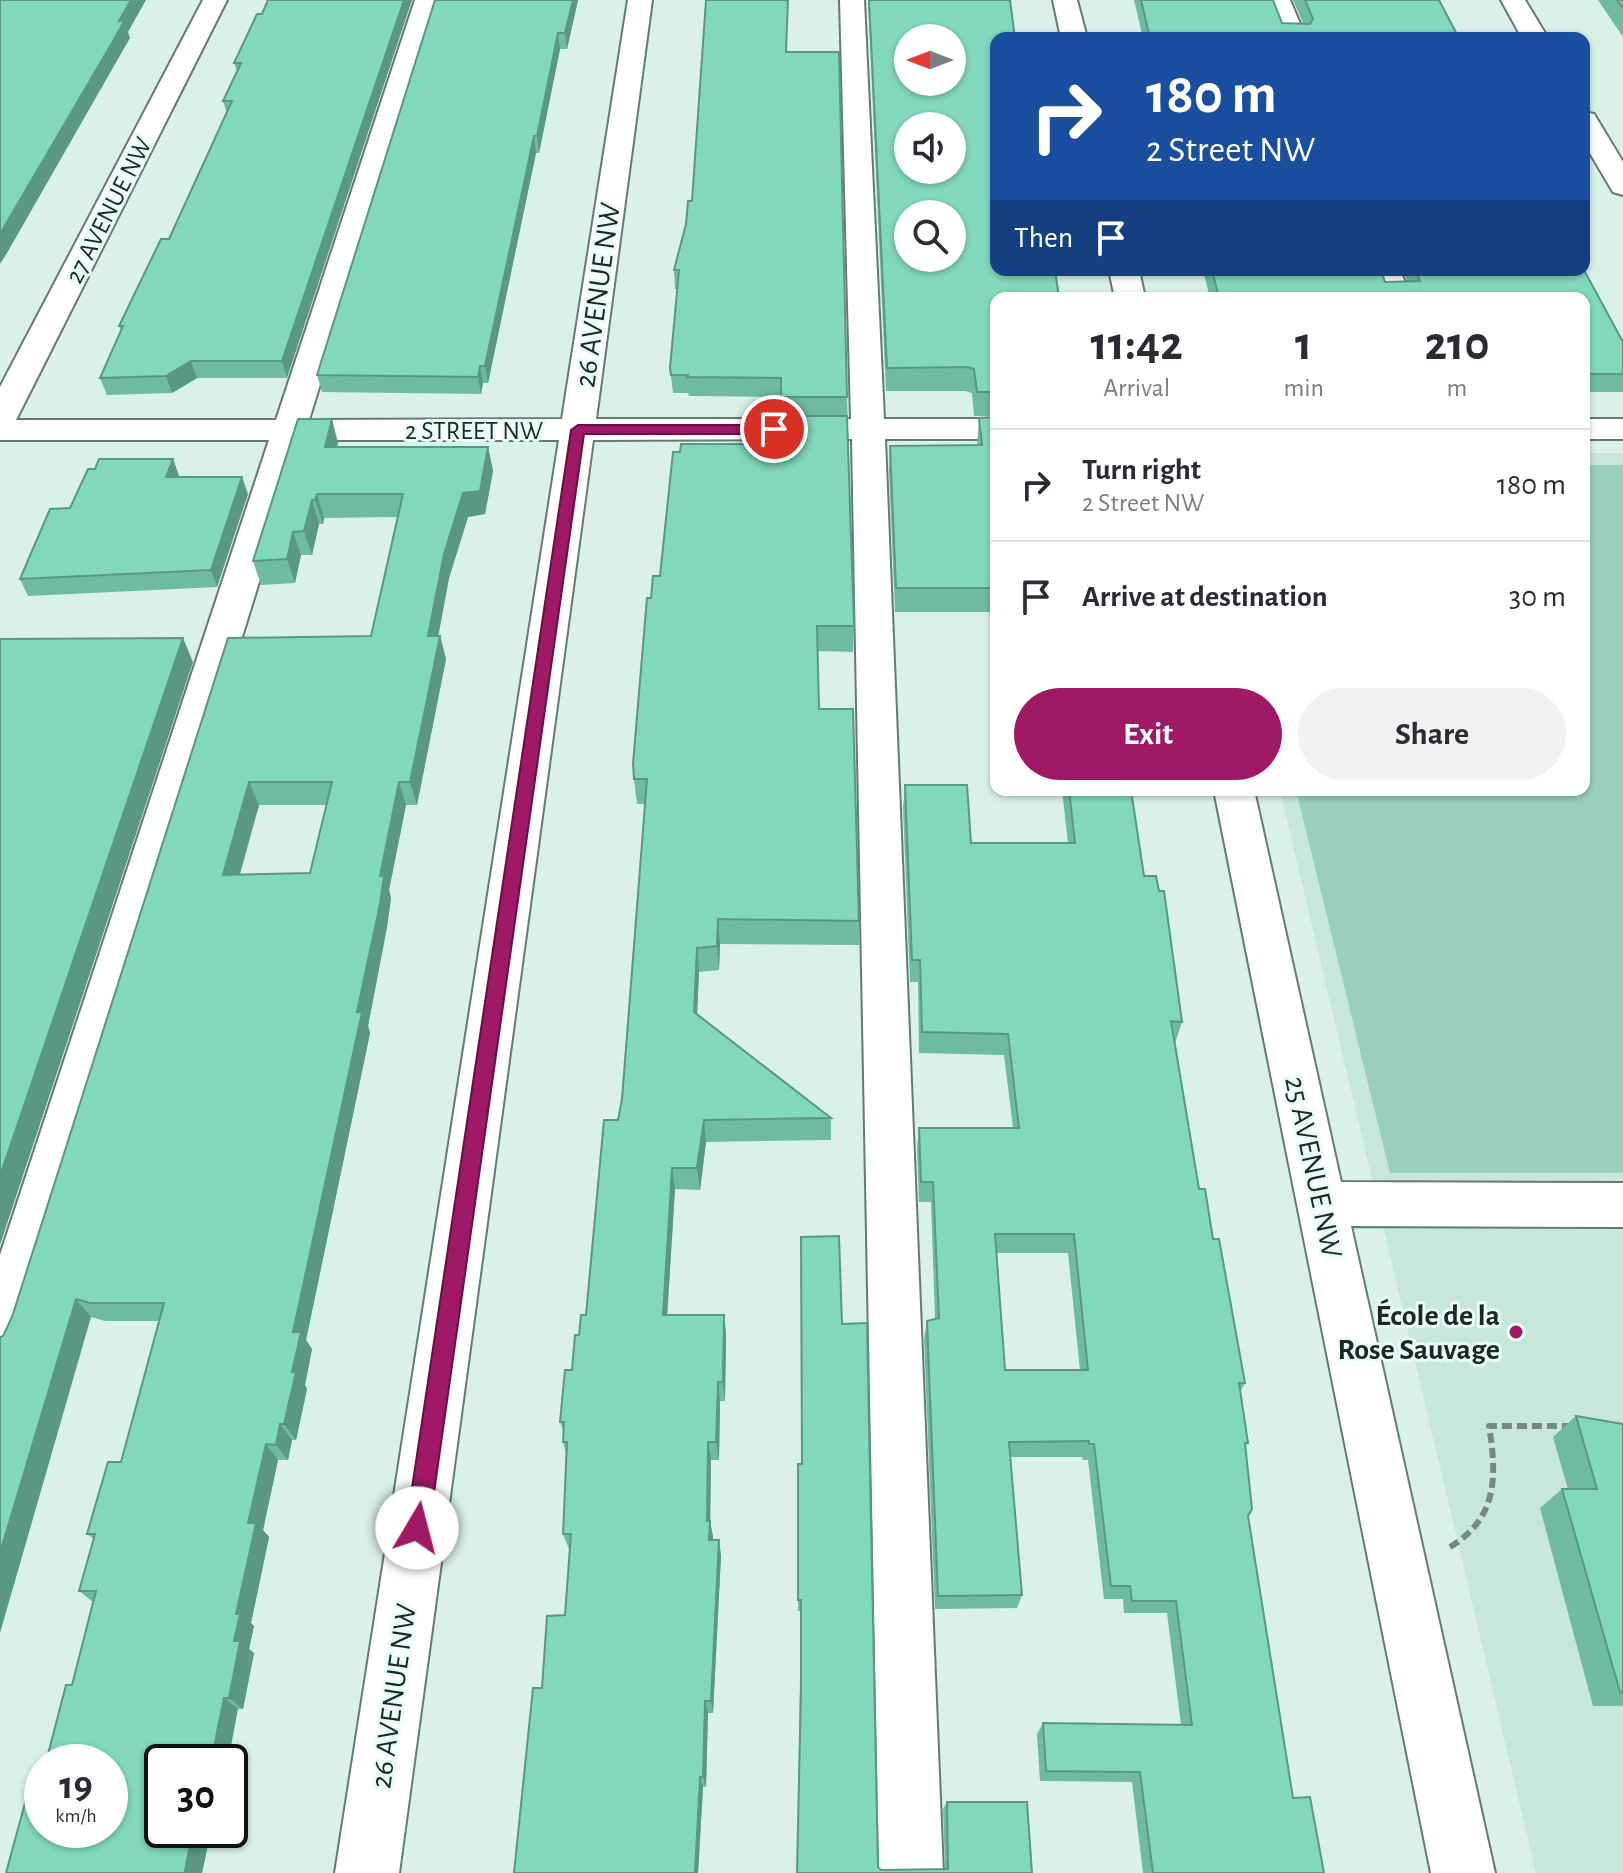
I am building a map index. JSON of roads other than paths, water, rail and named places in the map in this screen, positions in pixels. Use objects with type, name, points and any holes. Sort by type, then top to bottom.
[{"type":"street","name":"27 AVENUE NW","points":[[0,419],[215,0]]},
{"type":"street","points":[[0,1334],[427,0]]},
{"type":"street","name":"26 AVENUE NW","points":[[367,1873],[640,0]]},
{"type":"street","points":[[852,0],[868,429],[911,1873]]},
{"type":"street","points":[[1065,0],[1073,32]]},
{"type":"street","points":[[1278,0],[1291,32]]},
{"type":"street","points":[[1513,0],[1532,32]]},
{"type":"street","points":[[1590,130],[1623,186]]},
{"type":"street","name":"2 STREET NW","points":[[0,430],[990,429]]},
{"type":"street","points":[[1590,429],[1623,429]]},
{"type":"street","name":"25 AVENUE NW","points":[[1235,796],[1463,1873]]},
{"type":"street","points":[[1322,1204],[1623,1205]]},
{"type":"place","name":"École de la Rose Sauvage","points":[[1516,1332]]}]
